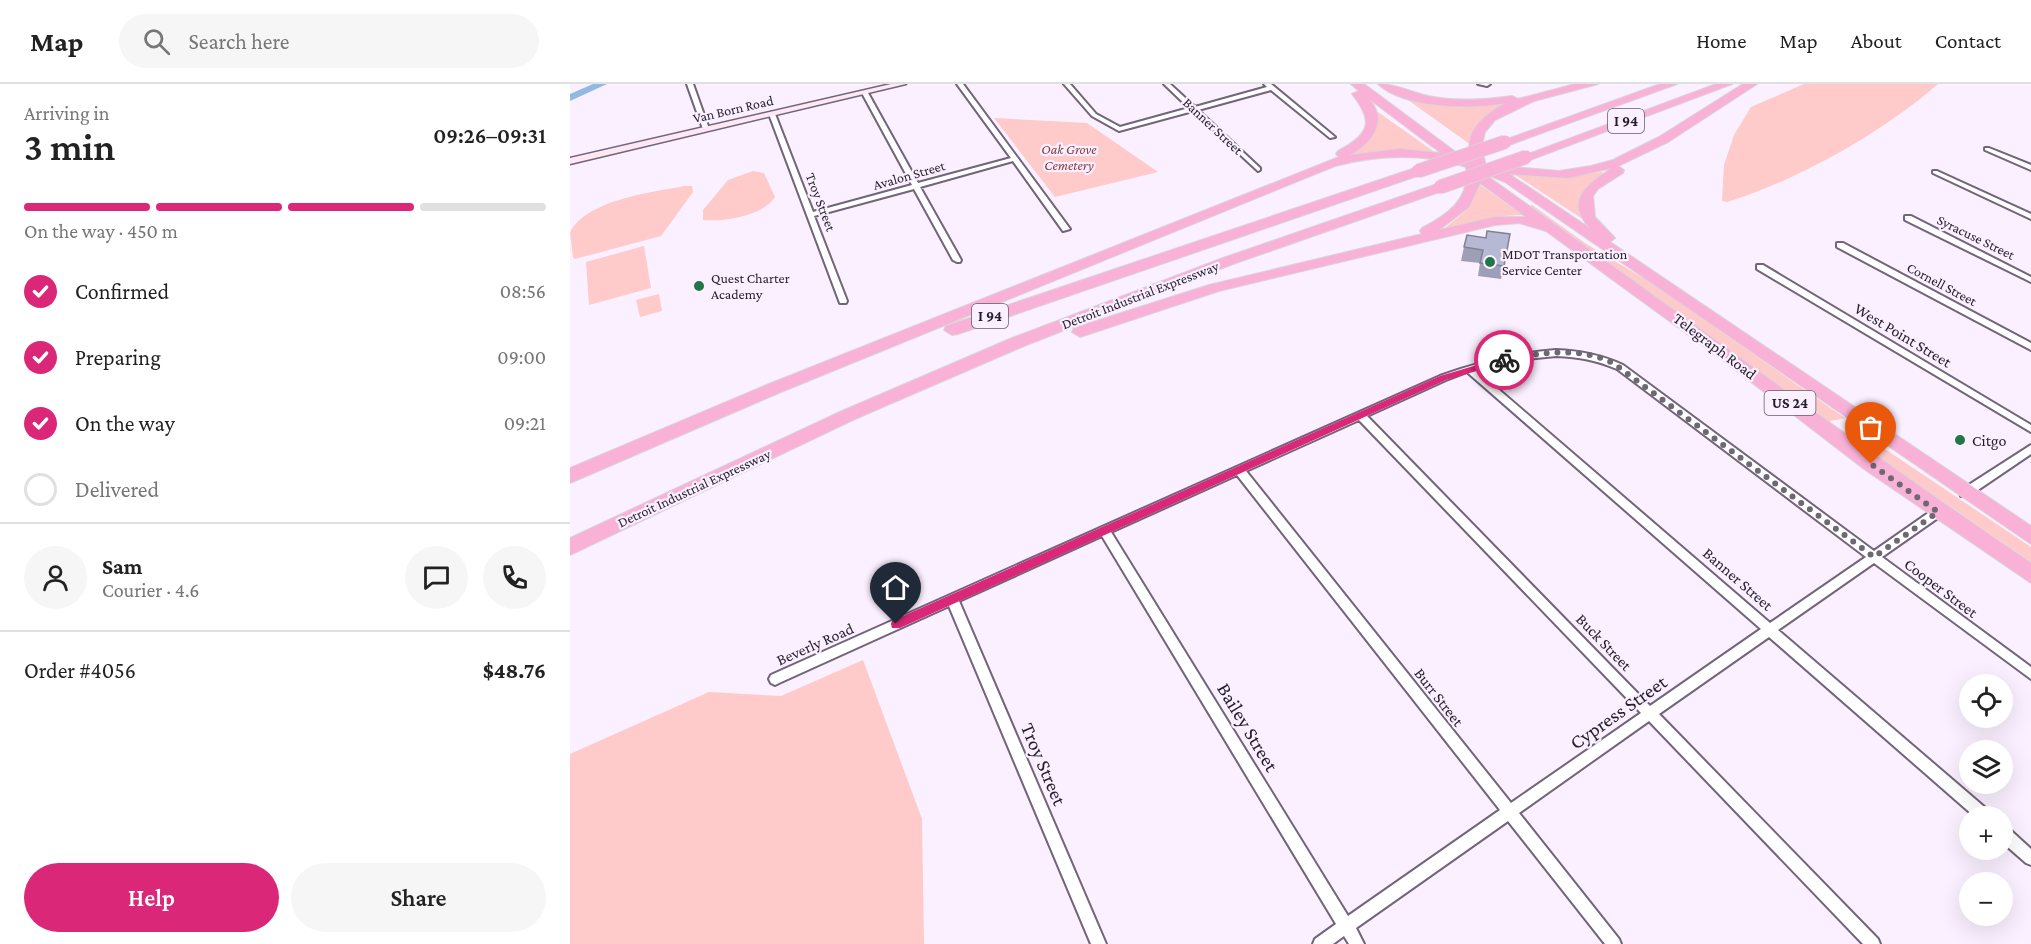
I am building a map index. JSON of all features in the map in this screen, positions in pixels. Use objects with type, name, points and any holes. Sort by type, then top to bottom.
[{"type":"highway","points":[[1288,179],[1353,149],[1370,133],[1373,126],[1373,111],[1347,84]]},
{"type":"highway","points":[[1357,84],[1442,148],[1475,163]]},
{"type":"highway","points":[[1376,84],[1455,141],[1475,163]]},
{"type":"highway","points":[[1383,84],[1410,95],[1455,103],[1502,101],[1592,84]]},
{"type":"highway","name":"Detroit Industrial Expressway","points":[[570,484],[730,416],[897,350],[1013,308],[1671,84]]},
{"type":"highway","name":"Detroit Industrial Expressway","points":[[570,547],[729,471],[1027,339],[1261,249],[1526,157],[1726,84]]},
{"type":"highway","points":[[570,476],[754,397],[1331,163],[1367,154],[1416,153],[1535,174],[1568,174],[1604,168],[1654,143],[1751,84]]},
{"type":"highway","points":[[1377,248],[1428,230],[1451,217],[1464,206],[1473,191],[1479,130],[1485,120],[1519,101],[1568,89]]},
{"type":"highway","points":[[1654,143],[1638,157],[1593,186],[1586,196],[1588,218],[1607,237],[1727,328]]},
{"type":"highway","name":"Telegraph Road","points":[[1475,163],[1510,180],[2031,536]]},
{"type":"highway","name":"Telegraph Road","points":[[1475,163],[1493,186],[1631,284],[1888,476],[2031,574]]},
{"type":"highway","points":[[729,471],[810,441],[963,375],[1119,317],[1214,288],[1377,248],[1510,219],[1526,220],[1551,228]]},
{"type":"highway","points":[[1837,438],[1840,427],[1846,425],[1858,428],[1982,513],[2031,536]]},
{"type":"highway","points":[[1888,476],[1922,492],[2031,564]]},
{"type":"main road","name":"Van Born Road","points":[[570,161],[902,84]]},
{"type":"street","points":[[690,84],[706,129]]},
{"type":"street","points":[[960,84],[1066,229]]},
{"type":"street","points":[[1067,84],[1094,114],[1118,129],[1195,110],[1270,86],[1332,137]]},
{"type":"street","name":"Banner Street","points":[[1167,84],[1258,169]]},
{"type":"street","points":[[1480,84],[1486,84]]},
{"type":"street","points":[[866,93],[957,260]]},
{"type":"street","name":"Troy Street","points":[[772,114],[843,301]]},
{"type":"street","points":[[1987,149],[2031,168]]},
{"type":"street","name":"Avalon Street","points":[[810,215],[1014,159]]},
{"type":"street","points":[[1935,172],[2031,217]]},
{"type":"street","name":"Syracuse Street","points":[[1908,219],[2031,280]]},
{"type":"street","name":"Cornell Street","points":[[1840,245],[2031,347]]},
{"type":"street","name":"West Point Street","points":[[1760,267],[2031,429]]},
{"type":"street","name":"Beverly Road","points":[[775,679],[1360,415],[1469,369],[1488,363],[1549,354],[1577,352],[1600,357]]},
{"type":"street","name":"Cooper Street","points":[[1600,357],[1620,367],[2031,674]]},
{"type":"street","name":"Banner Street","points":[[1469,369],[1972,806]]},
{"type":"street","name":"Buck Street","points":[[1360,415],[1873,944]]},
{"type":"street","points":[[1965,493],[2031,449]]},
{"type":"street","name":"Burr Street","points":[[1239,470],[1614,944]]},
{"type":"street","name":"Cypress Street","points":[[1320,944],[1938,512]]},
{"type":"street","name":"Bailey Street","points":[[1104,530],[1357,944]]},
{"type":"street","name":"Troy Street","points":[[952,599],[1099,944]]},
{"type":"street","points":[[2013,842],[2031,858]]},
{"type":"green space","points":[[1804,84],[1938,84],[1891,120],[1838,153],[1754,193],[1727,202],[1722,201],[1724,165],[1734,135],[1751,107]]},
{"type":"green space","points":[[1401,95],[1413,98],[1505,104],[1478,124],[1471,145]]},
{"type":"green space","points":[[1376,112],[1436,153],[1399,150],[1354,154],[1352,152],[1375,130]]},
{"type":"green space","name":"Oak Grove Cemetery","points":[[994,118],[1087,123],[1158,172],[1055,197]]},
{"type":"green space","points":[[753,171],[764,173],[775,197],[769,204],[742,216],[721,220],[703,220],[703,210],[728,180]]},
{"type":"green space","points":[[1602,172],[1605,175],[1594,182],[1585,217],[1581,218],[1514,174],[1564,177]]},
{"type":"green space","points":[[1479,184],[1522,215],[1504,216],[1450,229],[1446,227],[1468,209]]},
{"type":"green space","points":[[692,186],[693,192],[661,236],[575,259],[573,257],[570,233],[578,222],[590,213],[621,199]]},
{"type":"green space","points":[[1532,205],[1585,243],[1648,281],[1845,418],[1826,422],[1529,206]]},
{"type":"green space","points":[[644,246],[651,288],[589,305],[586,262]]},
{"type":"green space","points":[[659,294],[662,311],[640,317],[636,300]]},
{"type":"green space","points":[[1852,431],[1870,439],[2031,547],[2031,562],[1848,436],[1847,432]]},
{"type":"green space","points":[[863,660],[922,819],[924,944],[570,944],[570,754],[709,692],[781,696]]},
{"type":"building","points":[[1487,231],[1510,234],[1504,266],[1480,263],[1483,250],[1464,247],[1467,235],[1486,238]]},
{"type":"waterway","points":[[570,98],[602,84]]},
{"type":"way so far","points":[[1504,360],[1577,352],[1588,353],[1613,363],[1874,557],[1938,512],[1871,464]]},
{"type":"place","name":"MDOT Transportation Service Center","points":[[1490,262]]},
{"type":"place","name":"Quest Charter Academy","points":[[699,286]]},
{"type":"place","name":"Citgo","points":[[1960,440]]},
{"type":"route","points":[[896,624],[1443,378],[1504,360]]}]
